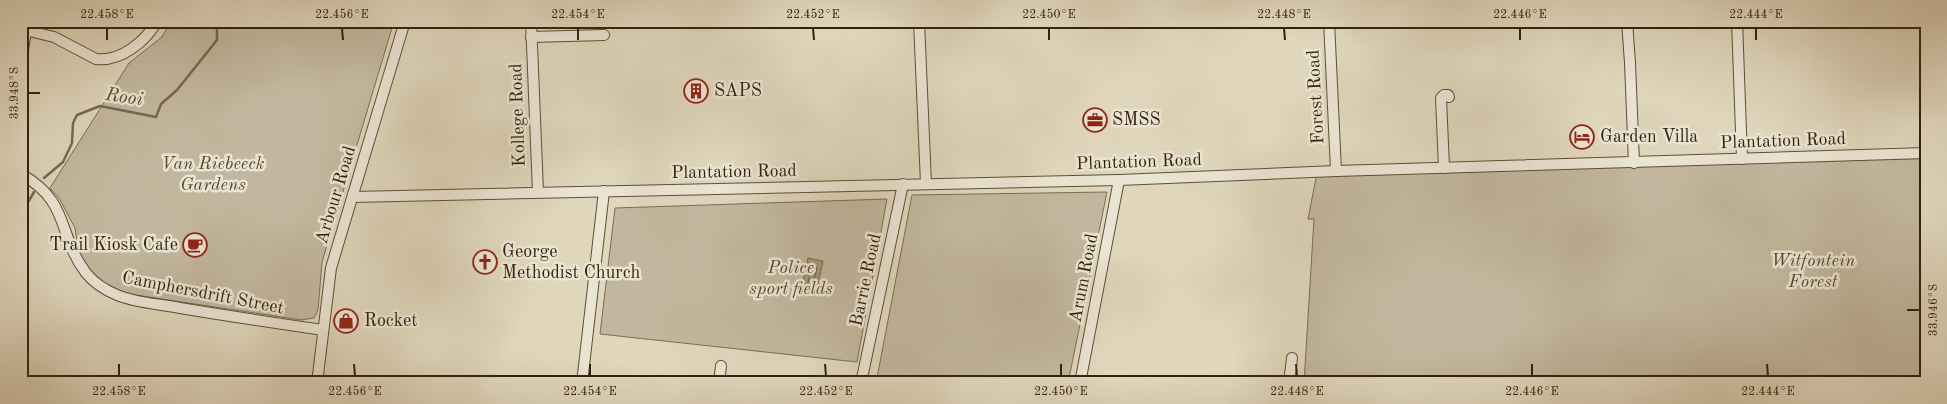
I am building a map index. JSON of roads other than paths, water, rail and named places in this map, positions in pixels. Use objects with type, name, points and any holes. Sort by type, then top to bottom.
[{"type":"street","points":[[21,63],[25,48],[23,30],[54,37],[88,55],[102,60],[116,57],[144,38],[157,21]]},
{"type":"street","name":"Arbour Road","points":[[317,383],[331,268],[405,21]]},
{"type":"street","name":"Kollege Road","points":[[531,21],[538,192]]},
{"type":"street","points":[[926,184],[919,22],[1016,21]]},
{"type":"street","name":"Forest Road","points":[[1329,21],[1336,171]]},
{"type":"street","points":[[1627,21],[1634,163]]},
{"type":"street","points":[[1737,21],[1742,159]]},
{"type":"street","points":[[531,37],[604,35]]},
{"type":"street","points":[[1444,168],[1442,98],[1444,95],[1449,97]]},
{"type":"street","name":"Plantation Road","points":[[353,197],[1119,180],[1336,171],[1926,153]]},
{"type":"street","name":"Camphersdrift Street","points":[[21,174],[41,187],[52,200],[86,273],[98,284],[116,295],[133,300],[219,315],[323,330]]},
{"type":"street","name":"Arum Road","points":[[1080,383],[1119,180]]},
{"type":"street","name":"Barrie Road","points":[[862,383],[903,184]]},
{"type":"street","points":[[582,383],[604,191]]},
{"type":"street","points":[[1289,383],[1292,358]]},
{"type":"street","points":[[719,383],[721,366]]},
{"type":"water","points":[[808,258],[823,261],[816,293],[801,289]]},
{"type":"waterway","name":"Rooi","points":[[44,178],[63,162],[72,143],[73,123],[77,115],[100,106],[156,117],[161,104],[177,90],[217,40],[217,21]]},
{"type":"waterway","name":"Rooi","points":[[21,214],[34,192]]},
{"type":"place","name":"SAPS","points":[[696,91]]},
{"type":"place","name":"SMSS","points":[[1095,120]]},
{"type":"place","name":"Garden Villa","points":[[1582,137]]},
{"type":"place","name":"Trail Kiosk Cafe","points":[[195,245]]},
{"type":"place","name":"George Methodist Church","points":[[485,262]]},
{"type":"place","name":"Rocket","points":[[346,321]]},
{"type":"park label","name":"Van Riebeeck Gardens","points":[[213,174]]},
{"type":"park label","name":"Witfontein Forest","points":[[1813,271]]},
{"type":"park label","name":"Police sport fields","points":[[791,278]]}]
